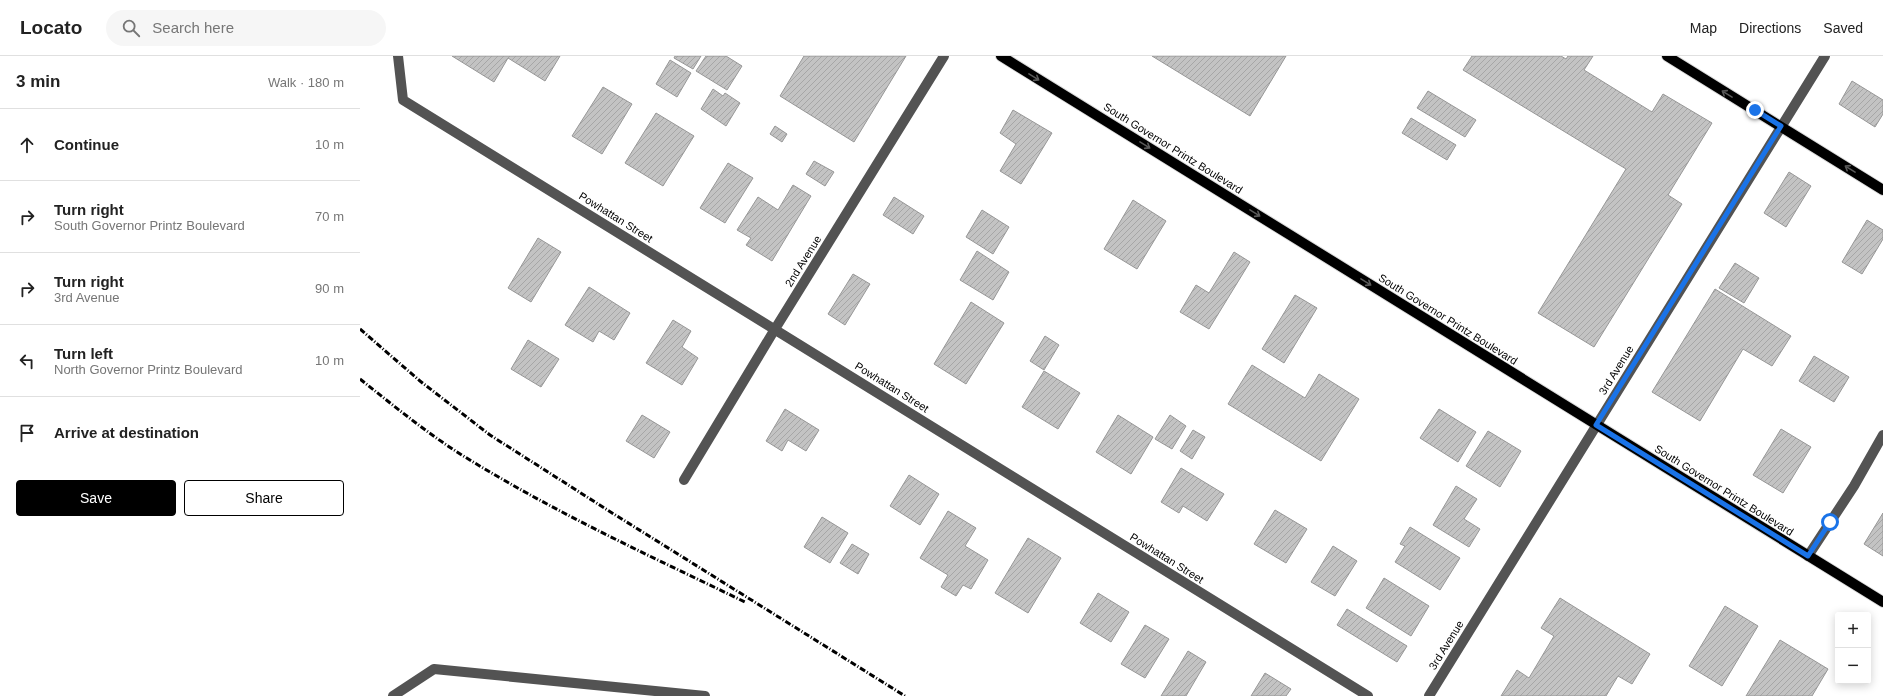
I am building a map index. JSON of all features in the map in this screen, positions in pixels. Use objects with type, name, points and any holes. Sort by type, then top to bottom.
[{"type":"main road","name":"South Governor Printz Boulevard","points":[[1001,56],[1883,602]]},
{"type":"main road","points":[[1667,56],[1883,190]]},
{"type":"street","name":"Powhattan Street","points":[[398,56],[403,100],[1368,696]]},
{"type":"street","name":"2nd Avenue","points":[[684,480],[775,329],[944,56]]},
{"type":"street","name":"3rd Avenue","points":[[1429,696],[1825,56]]},
{"type":"street","points":[[1808,556],[1854,486],[1883,435]]},
{"type":"street","points":[[393,696],[434,669],[705,696]]},
{"type":"building","points":[[452,56],[560,56],[545,81],[508,58],[494,82]]},
{"type":"building","points":[[675,56],[701,56],[693,69],[674,58]]},
{"type":"building","points":[[706,56],[726,56],[742,66],[727,90],[696,71]]},
{"type":"building","points":[[804,56],[906,56],[854,142],[780,96]]},
{"type":"building","points":[[1152,56],[1286,56],[1250,116]]},
{"type":"building","points":[[1472,56],[1561,56],[1566,59],[1568,56],[1593,56],[1584,70],[1652,112],[1663,94],[1712,123],[1668,195],[1682,204],[1594,347],[1538,313],[1626,169],[1463,70]]},
{"type":"building","points":[[670,60],[691,73],[677,97],[656,84]]},
{"type":"building","points":[[1852,81],[1883,100],[1883,114],[1875,127],[1839,104]]},
{"type":"building","points":[[603,87],[632,104],[602,154],[572,136]]},
{"type":"building","points":[[713,89],[723,96],[725,93],[740,103],[726,126],[701,109]]},
{"type":"building","points":[[1428,91],[1476,120],[1465,137],[1417,108]]},
{"type":"building","points":[[1013,110],[1052,133],[1021,184],[1000,171],[1016,144],[1000,133]]},
{"type":"building","points":[[656,113],[694,136],[663,186],[625,163]]},
{"type":"building","points":[[1411,118],[1456,145],[1447,160],[1402,133]]},
{"type":"building","points":[[775,126],[787,134],[782,142],[770,134]]},
{"type":"building","points":[[814,161],[834,172],[825,186],[806,174]]},
{"type":"building","points":[[728,163],[753,178],[725,223],[700,208]]},
{"type":"building","points":[[1789,172],[1811,186],[1786,227],[1764,213]]},
{"type":"building","points":[[793,185],[811,196],[772,261],[746,245],[751,238],[737,230],[758,197],[778,210]]},
{"type":"building","points":[[894,197],[924,216],[913,234],[883,215]]},
{"type":"building","points":[[1133,200],[1166,221],[1137,269],[1104,249]]},
{"type":"building","points":[[982,210],[1009,227],[993,254],[966,237]]},
{"type":"building","points":[[1867,220],[1883,230],[1883,239],[1862,274],[1842,262]]},
{"type":"building","points":[[538,238],[561,252],[531,302],[508,288]]},
{"type":"building","points":[[977,251],[1009,272],[993,300],[960,280]]},
{"type":"building","points":[[1234,252],[1250,262],[1209,329],[1180,312],[1196,285],[1209,293]]},
{"type":"building","points":[[1735,263],[1759,278],[1744,303],[1719,288]]},
{"type":"building","points":[[853,274],[870,284],[845,325],[828,314]]},
{"type":"building","points":[[589,287],[630,313],[614,340],[599,331],[593,342],[565,325]]},
{"type":"building","points":[[1715,289],[1791,336],[1772,366],[1743,349],[1700,421],[1652,392]]},
{"type":"building","points":[[1295,295],[1317,308],[1284,363],[1262,349]]},
{"type":"building","points":[[971,302],[1004,323],[966,384],[934,364]]},
{"type":"building","points":[[673,320],[691,331],[682,347],[698,358],[682,385],[646,363]]},
{"type":"building","points":[[1045,336],[1059,345],[1044,370],[1030,361]]},
{"type":"building","points":[[528,340],[559,359],[541,387],[511,369]]},
{"type":"building","points":[[1814,356],[1849,377],[1834,402],[1799,381]]},
{"type":"building","points":[[1252,365],[1305,398],[1319,374],[1359,399],[1321,461],[1228,404]]},
{"type":"building","points":[[1044,371],[1080,393],[1058,429],[1022,407]]},
{"type":"building","points":[[785,409],[819,430],[806,451],[788,440],[782,451],[766,441]]},
{"type":"building","points":[[1439,409],[1476,432],[1458,462],[1420,438]]},
{"type":"building","points":[[642,415],[670,432],[654,458],[626,441]]},
{"type":"building","points":[[1118,415],[1153,437],[1131,474],[1096,452]]},
{"type":"building","points":[[1170,415],[1186,426],[1172,449],[1155,439]]},
{"type":"building","points":[[1781,429],[1811,447],[1783,493],[1753,475]]},
{"type":"building","points":[[1193,430],[1205,437],[1192,459],[1180,451]]},
{"type":"building","points":[[1488,431],[1521,451],[1500,487],[1466,466]]},
{"type":"building","points":[[1181,468],[1224,494],[1207,521],[1183,506],[1179,513],[1161,502]]},
{"type":"building","points":[[909,475],[939,494],[920,525],[890,506]]},
{"type":"building","points":[[1456,486],[1477,499],[1464,519],[1480,529],[1469,547],[1433,525]]},
{"type":"building","points":[[1275,510],[1307,529],[1286,563],[1254,544]]},
{"type":"building","points":[[948,511],[976,528],[965,546],[988,560],[971,589],[963,585],[956,596],[941,587],[948,575],[920,558]]},
{"type":"building","points":[[1883,513],[1883,556],[1864,544]]},
{"type":"building","points":[[822,517],[848,533],[830,563],[804,547]]},
{"type":"building","points":[[1410,527],[1460,558],[1440,590],[1395,562],[1405,546],[1400,544]]},
{"type":"building","points":[[1028,538],[1061,558],[1028,613],[995,593]]},
{"type":"building","points":[[852,544],[869,554],[858,574],[840,563]]},
{"type":"building","points":[[1333,546],[1357,561],[1335,596],[1311,582]]},
{"type":"building","points":[[1384,578],[1429,606],[1411,636],[1366,608]]},
{"type":"building","points":[[1098,593],[1129,612],[1111,642],[1080,623]]},
{"type":"building","points":[[1560,598],[1650,654],[1632,684],[1618,676],[1606,696],[1501,696],[1517,670],[1529,678],[1554,636],[1541,628]]},
{"type":"building","points":[[1725,606],[1758,626],[1722,686],[1689,666]]},
{"type":"building","points":[[1347,609],[1407,646],[1397,662],[1337,625]]},
{"type":"building","points":[[1145,625],[1169,639],[1145,678],[1121,664]]},
{"type":"building","points":[[1780,640],[1828,669],[1812,696],[1746,696]]},
{"type":"building","points":[[1188,651],[1206,662],[1186,696],[1161,696]]},
{"type":"building","points":[[1265,673],[1291,689],[1286,696],[1251,696]]},
{"type":"railway","points":[[360,329],[420,381],[490,435],[905,696]]},
{"type":"railway","points":[[360,379],[411,420],[465,457],[499,477],[603,533],[745,602]]},
{"type":"route","points":[[1755,110],[1781,126],[1596,425],[1808,556],[1830,522]]}]
